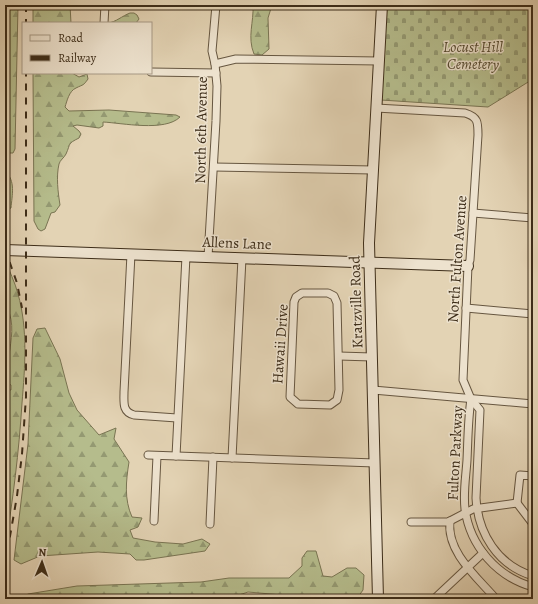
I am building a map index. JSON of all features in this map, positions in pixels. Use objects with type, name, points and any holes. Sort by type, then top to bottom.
[{"type":"main road","name":"Kratzville Road","points":[[378,599],[370,222],[382,5]]},
{"type":"main road","name":"Allens Lane","points":[[5,250],[468,266]]},
{"type":"street","points":[[104,22],[105,5]]},
{"type":"street","name":"North 6th Avenue","points":[[208,257],[214,166],[217,86],[212,51],[216,5]]},
{"type":"street","points":[[215,64],[236,59],[379,61]]},
{"type":"street","points":[[152,72],[216,73]]},
{"type":"street","name":"North Fulton Avenue","points":[[376,108],[465,113],[472,115],[476,120],[478,135],[470,260],[468,266],[463,380],[471,399]]},
{"type":"street","points":[[214,166],[373,170]]},
{"type":"street","points":[[473,213],[533,218]]},
{"type":"street","points":[[131,254],[124,406],[128,413],[134,415],[178,418]]},
{"type":"street","points":[[176,456],[186,256]]},
{"type":"street","points":[[232,458],[242,258]]},
{"type":"street","name":"Hawaii Drive","points":[[306,292],[328,293],[334,296],[337,303],[339,356],[339,396],[334,403],[326,405],[302,404],[291,399],[294,302],[296,297],[300,294],[306,292]]},
{"type":"street","points":[[466,308],[533,314]]},
{"type":"street","points":[[339,356],[372,357]]},
{"type":"street","points":[[373,390],[533,404]]},
{"type":"street","name":"Fulton Parkway","points":[[471,399],[480,410],[476,508],[484,533],[492,547],[512,566],[533,576]]},
{"type":"street","name":"Fulton Parkway","points":[[471,399],[465,498],[466,512],[474,538],[483,554],[490,562],[506,575],[533,587]]},
{"type":"street","points":[[148,455],[375,463]]},
{"type":"street","points":[[154,521],[156,456]]},
{"type":"street","points":[[210,524],[213,457]]},
{"type":"street","points":[[533,476],[520,475],[517,503],[533,524]]},
{"type":"street","points":[[411,522],[443,523],[476,508],[517,503]]},
{"type":"street","points":[[450,521],[453,542],[461,559],[496,599]]},
{"type":"street","points":[[434,599],[483,554]]},
{"type":"green space","points":[[9,5],[18,5],[15,149],[13,153],[9,153],[5,141]]},
{"type":"green space","points":[[33,5],[70,5],[71,22],[33,22]]},
{"type":"green space","points":[[253,5],[272,5],[268,18],[269,49],[262,55],[254,54],[252,48],[251,36]]},
{"type":"green space","name":"Locust Hill Cemetery","points":[[387,5],[533,5],[533,79],[488,107],[381,100]]},
{"type":"green space","points":[[130,13],[137,15],[139,19],[137,22],[111,22]]},
{"type":"green space","points":[[33,74],[74,74],[79,77],[87,74],[88,79],[85,83],[74,89],[69,96],[65,107],[69,111],[109,110],[176,115],[180,117],[173,122],[143,126],[103,122],[103,126],[99,128],[77,125],[73,126],[81,134],[79,138],[70,144],[66,154],[59,164],[57,179],[60,205],[55,212],[51,213],[45,229],[41,231],[38,229],[34,221]]},
{"type":"green space","points":[[5,171],[11,179],[12,193],[11,208],[5,210]]},
{"type":"green space","points":[[5,259],[17,290],[21,307],[25,348],[21,421],[5,548],[5,390],[11,390],[11,385],[5,382],[5,357],[9,355],[12,325],[7,308],[5,308]]},
{"type":"green space","points":[[45,328],[60,359],[69,393],[77,410],[99,435],[116,428],[114,439],[129,462],[126,490],[129,510],[132,517],[142,518],[138,527],[130,530],[133,538],[155,542],[183,544],[202,539],[210,544],[205,551],[144,560],[136,560],[130,554],[98,552],[40,556],[21,564],[14,560],[28,444],[33,338],[37,329]]},
{"type":"green space","points":[[307,551],[316,551],[323,576],[332,577],[347,568],[356,568],[364,575],[363,590],[358,597],[342,596],[338,599],[292,599],[293,596],[248,592],[227,599],[20,599],[28,594],[77,586],[201,582],[229,578],[289,578],[302,566],[302,558]]},
{"type":"railway","points":[[26,5],[26,22]]},
{"type":"railway","points":[[5,565],[17,496],[26,397],[26,74]]},
{"type":"railway","points":[[5,249],[17,283],[22,308]]}]
